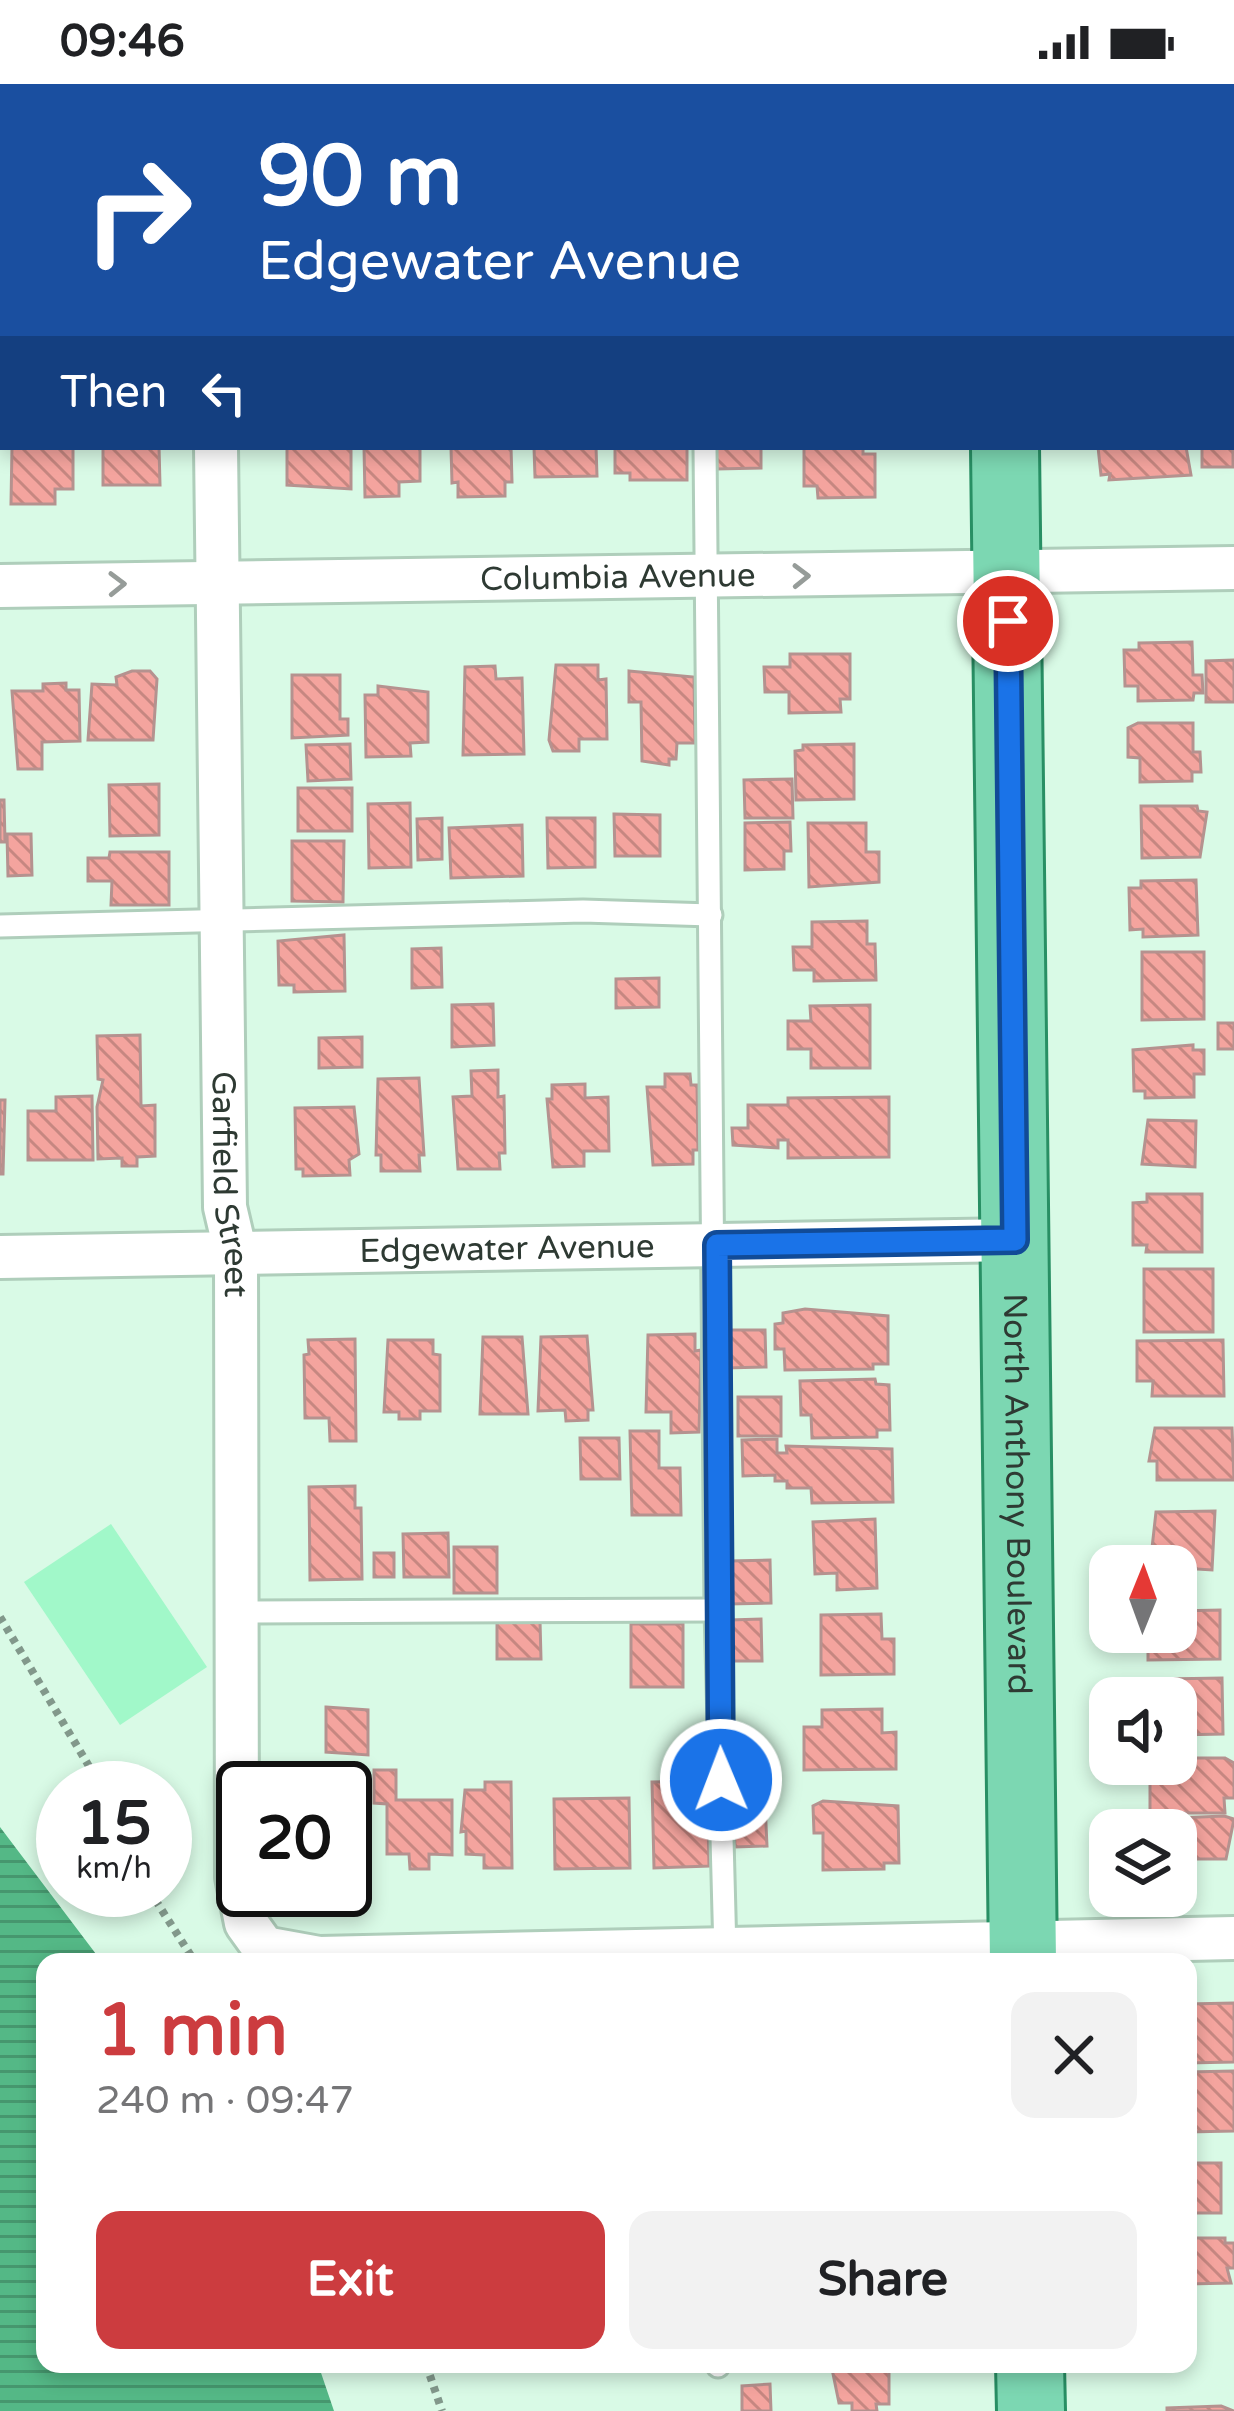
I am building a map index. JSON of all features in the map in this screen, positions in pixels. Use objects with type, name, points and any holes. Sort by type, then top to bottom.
[{"type":"main road","name":"North Anthony Boulevard","points":[[1005,450],[1023,1952]]},
{"type":"main road","points":[[1030,2373],[1031,2411]]},
{"type":"street","name":"Garfield Street","points":[[216,450],[226,923],[225,1207],[236,1254],[237,1877],[246,1923],[264,1948],[292,1953]]},
{"type":"street","name":"Columbia Avenue","points":[[0,586],[1234,568]]},
{"type":"street","name":"Edgewater Avenue","points":[[0,1257],[1015,1240]]},
{"type":"street","points":[[874,1953],[1023,1952],[1234,1938]]},
{"type":"lane","points":[[705,450],[717,1245],[716,1610],[725,1953]]},
{"type":"lane","points":[[0,926],[583,911],[711,915]]},
{"type":"lane","points":[[235,1612],[716,1610]]},
{"type":"path","points":[[0,1617],[86,1761]]},
{"type":"path","points":[[166,1917],[189,1953]]},
{"type":"path","points":[[429,2373],[442,2411]]},
{"type":"shaded area","points":[[111,1524],[207,1667],[120,1725],[24,1582]]},
{"type":"shaded area","points":[[0,1827],[36,1875],[36,1917],[68,1917],[95,1953],[36,1953],[36,2373],[321,2373],[334,2411],[0,2411]]},
{"type":"building","points":[[12,450],[73,450],[73,489],[55,489],[55,504],[11,504]]},
{"type":"building","points":[[103,450],[159,450],[160,485],[103,485]]},
{"type":"building","points":[[287,450],[351,450],[351,489],[287,485]]},
{"type":"building","points":[[364,450],[420,450],[420,481],[399,482],[399,496],[365,497]]},
{"type":"building","points":[[451,450],[511,450],[512,482],[505,482],[505,496],[458,497],[458,482],[452,483]]},
{"type":"building","points":[[534,450],[596,450],[597,476],[535,477]]},
{"type":"building","points":[[615,450],[687,450],[687,480],[630,480],[630,473],[615,473]]},
{"type":"building","points":[[716,450],[761,450],[761,468],[717,469]]},
{"type":"building","points":[[804,450],[875,454],[875,497],[818,498],[817,486],[804,486]]},
{"type":"building","points":[[1098,450],[1187,450],[1191,475],[1109,480],[1110,474],[1101,475]]},
{"type":"building","points":[[1202,450],[1233,450],[1233,467],[1202,467]]},
{"type":"building","points":[[1192,642],[1193,675],[1202,675],[1203,693],[1194,693],[1193,700],[1138,701],[1138,686],[1125,686],[1124,650],[1139,650],[1139,643]]},
{"type":"building","points":[[790,654],[850,654],[850,699],[840,699],[841,712],[789,713],[789,692],[765,692],[764,667],[790,667]]},
{"type":"building","points":[[1234,660],[1234,702],[1206,702],[1206,661]]},
{"type":"building","points":[[556,665],[598,665],[598,680],[606,679],[607,739],[579,739],[579,751],[553,751],[549,740]]},
{"type":"building","points":[[495,666],[496,679],[522,678],[524,754],[463,755],[465,667]]},
{"type":"building","points":[[150,671],[157,679],[153,740],[88,740],[92,684],[117,685],[116,677]]},
{"type":"building","points":[[629,671],[694,677],[695,743],[677,743],[676,759],[669,759],[669,765],[642,761],[641,702],[629,702]]},
{"type":"building","points":[[292,675],[340,675],[340,719],[348,719],[348,735],[292,738]]},
{"type":"building","points":[[66,683],[66,690],[79,690],[80,741],[42,742],[42,769],[18,769],[12,691],[43,691],[43,684]]},
{"type":"building","points":[[378,686],[428,692],[428,742],[410,743],[411,756],[366,757],[365,695],[378,695]]},
{"type":"building","points":[[1138,723],[1193,723],[1193,752],[1200,752],[1201,772],[1192,772],[1192,781],[1140,782],[1140,758],[1128,757],[1128,728]]},
{"type":"building","points":[[350,744],[351,779],[308,781],[306,745]]},
{"type":"building","points":[[854,744],[854,799],[796,800],[795,751],[803,750],[803,745]]},
{"type":"building","points":[[792,779],[793,818],[745,818],[744,780]]},
{"type":"building","points":[[159,784],[159,835],[110,836],[109,785]]},
{"type":"building","points":[[298,788],[352,788],[352,831],[298,831]]},
{"type":"building","points":[[0,800],[4,800],[5,842],[0,842]]},
{"type":"building","points":[[410,803],[411,867],[369,868],[368,804]]},
{"type":"building","points":[[1141,806],[1197,806],[1198,811],[1207,812],[1200,857],[1142,858]]},
{"type":"building","points":[[614,814],[660,815],[660,856],[615,856]]},
{"type":"building","points":[[442,818],[442,859],[418,860],[417,819]]},
{"type":"building","points":[[547,818],[595,818],[595,867],[548,868]]},
{"type":"building","points":[[790,822],[791,851],[784,851],[784,869],[745,870],[745,823]]},
{"type":"building","points":[[808,823],[866,823],[866,852],[879,852],[879,882],[809,887]]},
{"type":"building","points":[[522,825],[523,876],[451,878],[449,828]]},
{"type":"building","points":[[7,834],[31,834],[32,875],[8,876]]},
{"type":"building","points":[[292,841],[344,841],[343,902],[292,901]]},
{"type":"building","points":[[110,852],[169,852],[169,905],[111,905],[112,881],[88,881],[88,858],[109,858]]},
{"type":"building","points":[[1196,880],[1198,935],[1143,937],[1143,929],[1130,930],[1129,888],[1141,888],[1141,881]]},
{"type":"building","points":[[867,921],[867,944],[875,944],[876,980],[814,981],[814,970],[794,970],[793,947],[812,947],[812,922]]},
{"type":"building","points":[[344,935],[345,991],[294,992],[294,985],[279,985],[278,941]]},
{"type":"building","points":[[441,948],[442,987],[412,988],[412,949]]},
{"type":"building","points":[[1142,952],[1204,952],[1204,1019],[1142,1020]]},
{"type":"building","points":[[659,978],[659,1007],[616,1008],[616,979]]},
{"type":"building","points":[[493,1004],[494,1045],[452,1047],[452,1005]]},
{"type":"building","points":[[870,1005],[870,1068],[811,1068],[811,1049],[788,1049],[788,1021],[811,1021],[810,1006]]},
{"type":"building","points":[[1218,1023],[1234,1023],[1234,1049],[1218,1049]]},
{"type":"building","points":[[140,1035],[141,1106],[155,1105],[155,1156],[137,1157],[137,1166],[122,1166],[122,1158],[98,1159],[97,1107],[103,1080],[98,1079],[97,1036]]},
{"type":"building","points":[[362,1037],[362,1067],[319,1068],[319,1038]]},
{"type":"building","points":[[1193,1045],[1193,1050],[1204,1050],[1204,1074],[1194,1074],[1194,1097],[1145,1098],[1145,1091],[1134,1091],[1133,1050]]},
{"type":"building","points":[[498,1070],[498,1097],[504,1096],[505,1153],[499,1153],[500,1169],[458,1169],[453,1097],[472,1096],[471,1071]]},
{"type":"building","points":[[665,1074],[690,1074],[691,1085],[697,1085],[698,1150],[693,1150],[693,1164],[653,1165],[647,1087],[665,1087]]},
{"type":"building","points":[[419,1078],[424,1155],[419,1155],[420,1171],[381,1171],[381,1155],[376,1155],[378,1079]]},
{"type":"building","points":[[585,1084],[585,1098],[608,1097],[609,1151],[584,1151],[584,1166],[553,1167],[547,1099],[552,1099],[552,1085]]},
{"type":"building","points":[[92,1096],[93,1160],[28,1160],[28,1111],[56,1111],[56,1097]]},
{"type":"building","points":[[889,1097],[889,1157],[788,1158],[788,1140],[778,1140],[778,1148],[733,1145],[732,1128],[748,1128],[748,1105],[788,1105],[788,1098]]},
{"type":"building","points":[[0,1100],[5,1100],[3,1174],[0,1174]]},
{"type":"building","points":[[354,1107],[359,1154],[349,1160],[350,1175],[303,1176],[303,1169],[296,1169],[295,1108]]},
{"type":"building","points":[[1148,1120],[1196,1121],[1195,1167],[1142,1164]]},
{"type":"building","points":[[1147,1194],[1202,1194],[1202,1252],[1146,1252],[1147,1245],[1133,1245],[1133,1203],[1147,1202]]},
{"type":"building","points":[[1144,1269],[1213,1269],[1213,1332],[1144,1332]]},
{"type":"building","points":[[805,1309],[888,1316],[888,1364],[873,1364],[873,1369],[785,1370],[784,1349],[775,1349],[775,1324],[783,1323],[783,1313]]},
{"type":"building","points":[[726,1330],[765,1330],[766,1367],[726,1368]]},
{"type":"building","points":[[695,1334],[695,1351],[701,1350],[699,1432],[671,1433],[671,1412],[646,1412],[648,1335]]},
{"type":"building","points":[[587,1336],[593,1410],[588,1410],[588,1420],[566,1421],[565,1410],[538,1411],[541,1337]]},
{"type":"building","points":[[483,1337],[522,1337],[528,1414],[480,1414]]},
{"type":"building","points":[[355,1339],[356,1441],[330,1441],[329,1418],[305,1418],[304,1355],[309,1354],[308,1340]]},
{"type":"building","points":[[388,1340],[433,1340],[433,1354],[440,1355],[440,1411],[420,1411],[420,1419],[399,1419],[399,1412],[384,1412]]},
{"type":"building","points":[[1223,1340],[1224,1396],[1152,1396],[1153,1381],[1137,1381],[1137,1341]]},
{"type":"building","points":[[875,1379],[876,1384],[889,1385],[890,1430],[877,1430],[877,1437],[812,1438],[811,1415],[801,1415],[800,1381]]},
{"type":"building","points":[[738,1397],[781,1397],[781,1436],[738,1436]]},
{"type":"building","points":[[1155,1428],[1232,1428],[1234,1480],[1157,1480],[1157,1461],[1149,1461]]},
{"type":"building","points":[[630,1431],[659,1431],[659,1468],[680,1468],[681,1515],[632,1515]]},
{"type":"building","points":[[580,1438],[619,1438],[620,1479],[581,1479]]},
{"type":"building","points":[[777,1439],[777,1453],[787,1453],[786,1446],[892,1449],[893,1502],[812,1503],[811,1488],[787,1488],[787,1481],[775,1481],[775,1475],[743,1476],[742,1440]]},
{"type":"building","points":[[355,1486],[355,1508],[361,1508],[362,1579],[310,1580],[309,1487]]},
{"type":"building","points":[[1215,1511],[1212,1570],[1197,1569],[1197,1545],[1152,1545],[1156,1512]]},
{"type":"building","points":[[875,1519],[877,1588],[837,1590],[837,1573],[815,1574],[813,1522]]},
{"type":"building","points":[[448,1533],[449,1577],[404,1577],[403,1534]]},
{"type":"building","points":[[454,1547],[497,1547],[497,1593],[454,1593]]},
{"type":"building","points":[[374,1553],[394,1553],[394,1577],[374,1577]]},
{"type":"building","points":[[770,1560],[771,1603],[729,1604],[729,1561]]},
{"type":"building","points":[[1220,1610],[1220,1659],[1148,1660],[1148,1653],[1197,1653],[1197,1611]]},
{"type":"building","points":[[881,1614],[882,1639],[894,1639],[894,1674],[821,1675],[821,1615]]},
{"type":"building","points":[[761,1619],[762,1661],[731,1661],[730,1620]]},
{"type":"building","points":[[540,1621],[541,1659],[497,1659],[497,1622]]},
{"type":"building","points":[[631,1624],[683,1624],[683,1687],[631,1687]]},
{"type":"building","points":[[1197,1678],[1222,1678],[1223,1734],[1197,1735]]},
{"type":"building","points":[[326,1707],[368,1710],[368,1755],[326,1752]]},
{"type":"building","points":[[882,1709],[882,1733],[896,1732],[896,1769],[804,1770],[804,1727],[822,1727],[822,1710]]},
{"type":"building","points":[[1197,1758],[1225,1758],[1234,1763],[1234,1798],[1224,1798],[1225,1813],[1150,1809],[1150,1785],[1197,1785]]},
{"type":"building","points":[[731,1760],[774,1760],[775,1802],[731,1803]]},
{"type":"building","points":[[374,1770],[396,1770],[396,1800],[452,1800],[452,1855],[429,1854],[429,1869],[410,1869],[409,1854],[387,1854],[387,1804],[374,1803]]},
{"type":"building","points":[[707,1781],[709,1866],[654,1868],[652,1782]]},
{"type":"building","points":[[485,1782],[511,1782],[512,1868],[484,1868],[484,1855],[466,1854],[466,1831],[461,1832],[465,1790],[485,1790]]},
{"type":"building","points":[[629,1798],[630,1868],[555,1869],[554,1799]]},
{"type":"building","points":[[823,1801],[898,1806],[899,1863],[884,1863],[884,1869],[823,1870],[823,1833],[814,1833],[813,1806]]},
{"type":"building","points":[[765,1803],[767,1846],[735,1847],[733,1804]]},
{"type":"building","points":[[1197,1817],[1234,1819],[1226,1859],[1197,1859]]},
{"type":"building","points":[[1234,2003],[1234,2062],[1197,2063],[1197,2004]]},
{"type":"building","points":[[1234,2071],[1234,2131],[1197,2132],[1197,2072]]},
{"type":"building","points":[[1197,2163],[1221,2163],[1221,2213],[1197,2213]]},
{"type":"building","points":[[1197,2238],[1225,2238],[1225,2243],[1234,2243],[1234,2268],[1227,2268],[1231,2283],[1197,2284]]},
{"type":"building","points":[[833,2373],[889,2373],[889,2404],[876,2404],[877,2411],[852,2411],[852,2403],[839,2403]]},
{"type":"building","points":[[770,2384],[771,2411],[742,2411],[742,2386]]},
{"type":"building","points":[[1221,2406],[1234,2411],[1167,2411],[1167,2408]]},
{"type":"route","points":[[721,1780],[716,1610],[717,1245],[1015,1240],[1008,621]]}]
